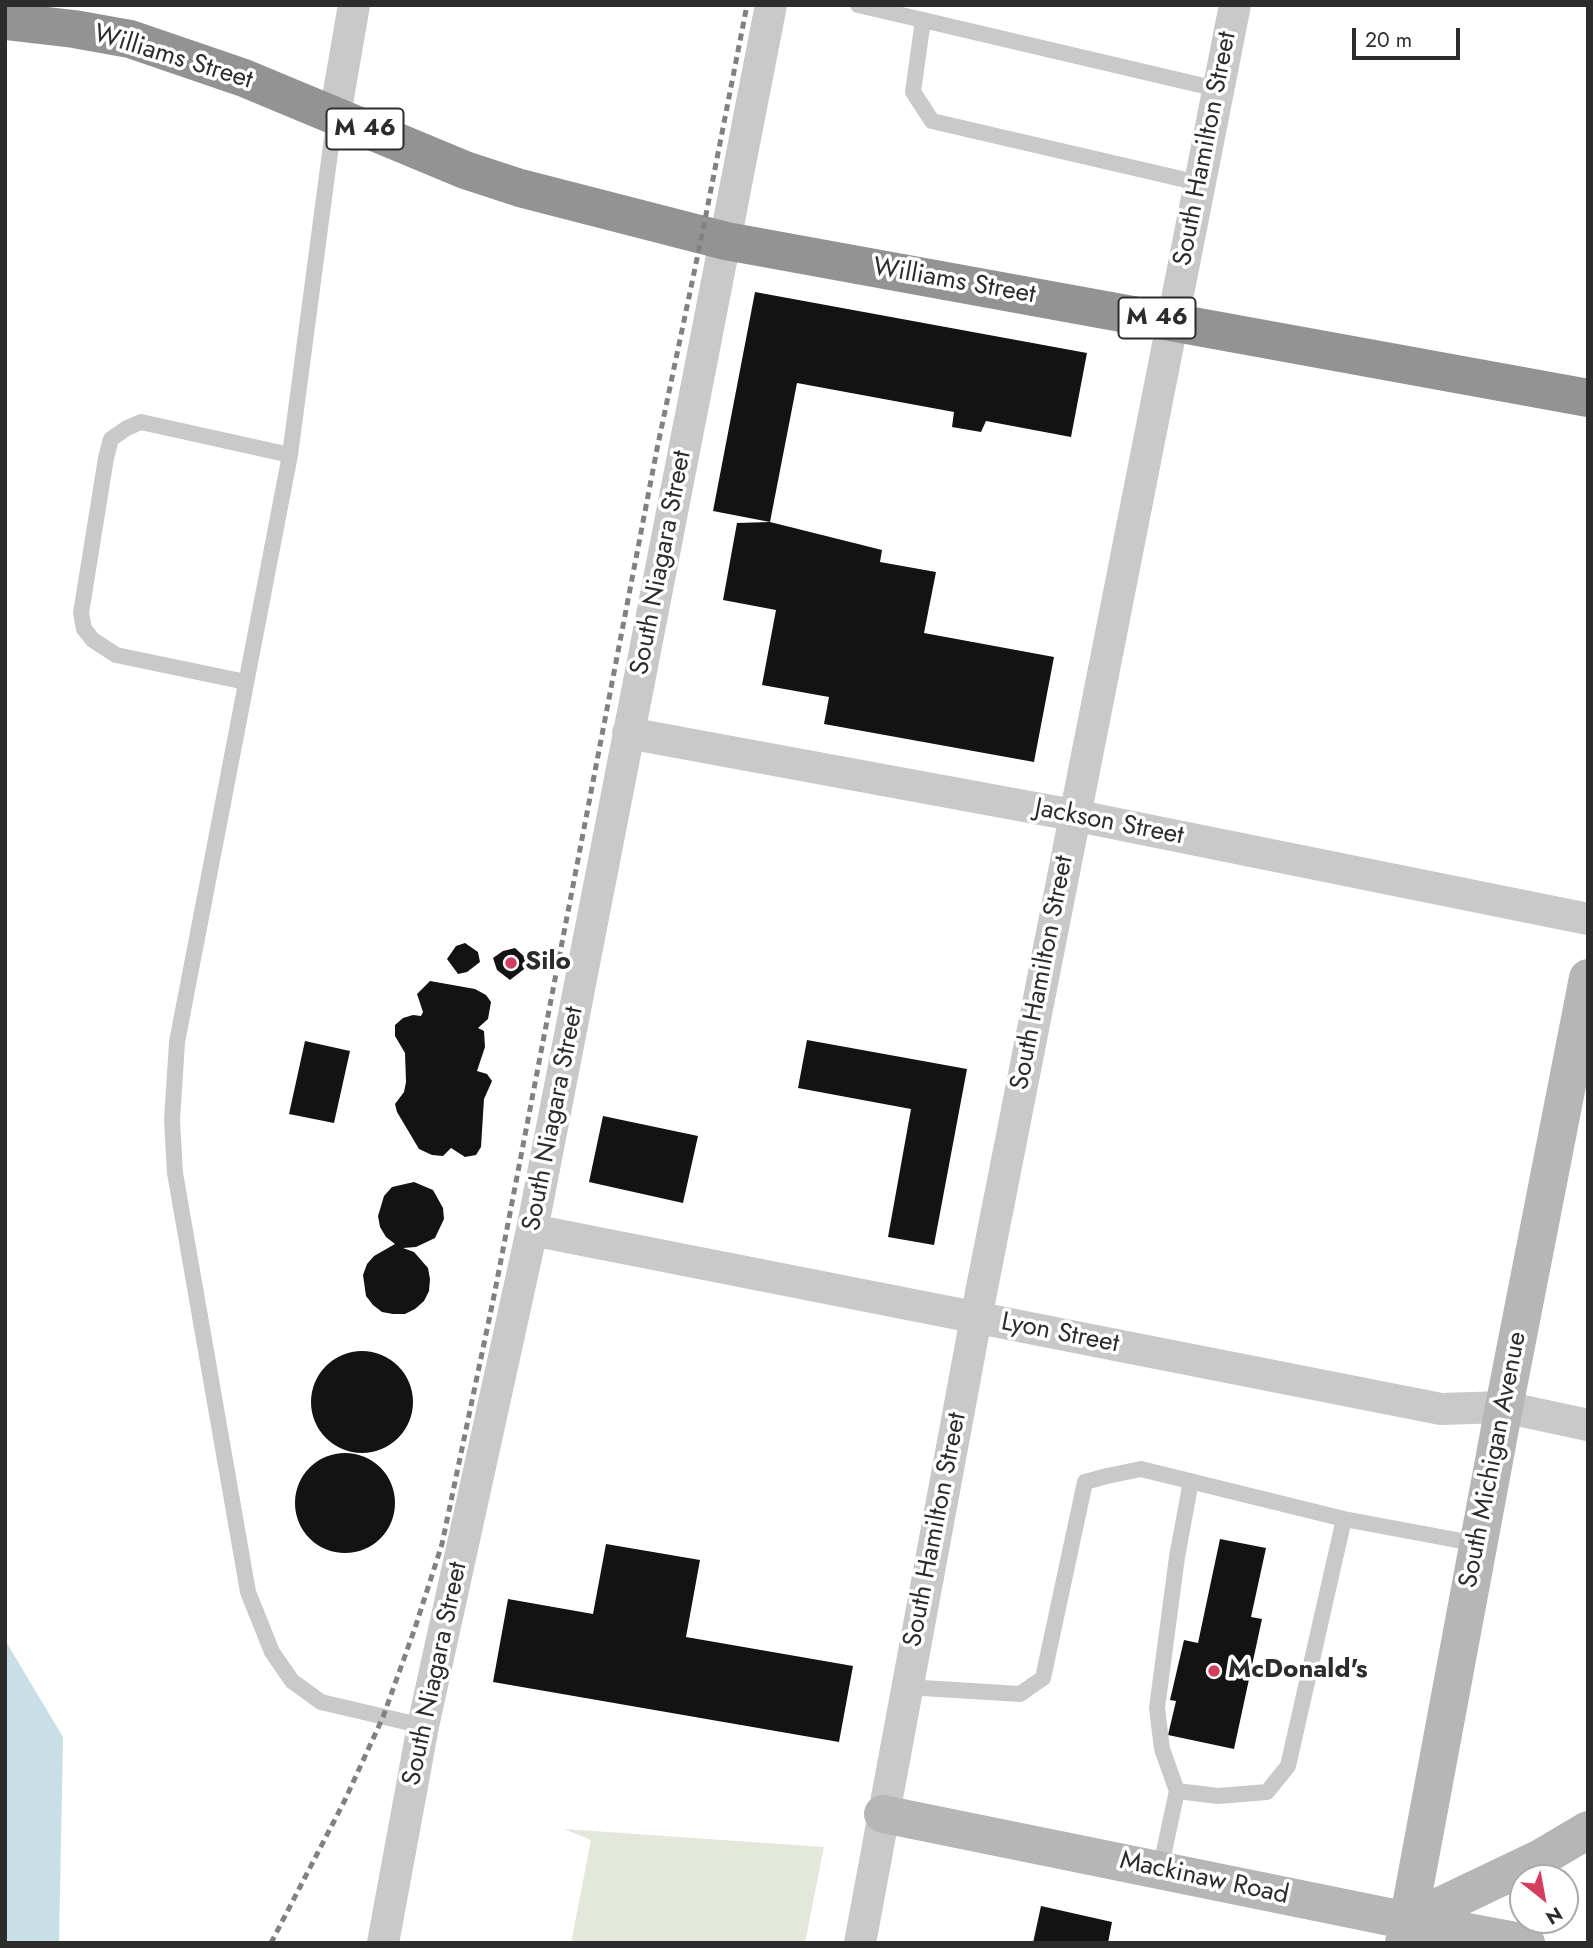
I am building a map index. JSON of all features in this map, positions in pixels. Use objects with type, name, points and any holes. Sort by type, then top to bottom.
[{"type":"highway","name":"Williams Street","points":[[5,21],[130,39],[244,78],[465,170],[520,188],[726,241],[1588,398]]},
{"type":"street","points":[[335,115],[354,5]]},
{"type":"street","name":"South Niagara Street","points":[[383,1943],[423,1726],[533,1230],[771,5]]},
{"type":"street","name":"South Hamilton Street","points":[[860,1943],[975,1318],[1235,5]]},
{"type":"street","name":"Jackson Street","points":[[628,733],[1073,815],[1588,919]]},
{"type":"street","name":"South Michigan Avenue","points":[[1407,1932],[1478,1544],[1588,978]]},
{"type":"street","name":"Lyon Street","points":[[533,1230],[1441,1409],[1504,1407],[1588,1425]]},
{"type":"street","name":"Mackinaw Road","points":[[883,1814],[1160,1870],[1407,1932],[1526,1943]]},
{"type":"street","points":[[1407,1932],[1588,1830]]},
{"type":"lane","points":[[858,5],[1217,89]]},
{"type":"lane","points":[[923,20],[912,93],[932,121],[1199,183]]},
{"type":"lane","points":[[335,115],[290,454],[177,1042],[172,1120],[177,1187],[248,1591],[272,1652],[292,1681],[321,1702],[423,1726]]},
{"type":"lane","points":[[246,682],[116,654],[93,640],[84,629],[81,612],[106,458],[111,439],[141,422],[290,454]]},
{"type":"lane","points":[[906,1687],[1020,1694],[1043,1678],[1084,1482],[1141,1469],[1344,1519],[1478,1544]]},
{"type":"lane","points":[[1160,1870],[1177,1791],[1162,1749],[1157,1708],[1177,1557],[1191,1481]]},
{"type":"lane","points":[[1177,1791],[1219,1796],[1267,1792],[1288,1766],[1344,1519]]},
{"type":"shaded area","points":[[564,1829],[824,1847],[805,1943],[571,1943],[591,1840]]},
{"type":"water","points":[[5,1640],[63,1737],[59,1943],[5,1943]]},
{"type":"building","points":[[755,292],[1087,353],[1071,437],[986,421],[981,432],[952,427],[954,412],[797,383],[770,522],[713,511]]},
{"type":"building","points":[[770,522],[882,550],[880,562],[936,572],[924,633],[1054,657],[1034,762],[824,724],[829,697],[762,685],[776,610],[723,600],[737,523]]},
{"type":"building","name":"Silo","points":[[465,943],[478,952],[480,962],[467,972],[458,974],[447,959],[456,946]]},
{"type":"building","name":"Silo","points":[[515,948],[528,960],[528,966],[510,980],[497,970],[493,958],[503,951]]},
{"type":"building","points":[[430,981],[475,989],[486,995],[491,1002],[488,1019],[478,1028],[484,1031],[485,1047],[477,1071],[487,1074],[492,1081],[484,1099],[481,1147],[476,1155],[465,1157],[451,1148],[443,1156],[432,1155],[419,1149],[397,1112],[395,1104],[404,1092],[406,1082],[405,1053],[395,1036],[395,1025],[403,1018],[421,1016],[423,1012],[417,994]]},
{"type":"building","points":[[807,1040],[967,1069],[934,1245],[888,1237],[911,1109],[798,1088]]},
{"type":"building","points":[[305,1041],[350,1051],[334,1123],[289,1114]]},
{"type":"building","points":[[603,1116],[698,1136],[683,1203],[589,1182]]},
{"type":"building","points":[[414,1182],[433,1190],[443,1208],[444,1219],[435,1238],[416,1247],[403,1248],[414,1252],[428,1268],[429,1291],[424,1301],[405,1314],[382,1312],[366,1296],[363,1275],[374,1256],[395,1244],[386,1237],[380,1227],[378,1216],[384,1196],[392,1187]]},
{"type":"building","points":[[362,1351],[391,1359],[405,1373],[413,1402],[405,1431],[391,1445],[362,1453],[333,1445],[319,1431],[311,1402],[319,1373],[333,1359]]},
{"type":"building","points":[[345,1453],[364,1457],[381,1467],[391,1484],[395,1503],[391,1522],[381,1539],[364,1549],[345,1553],[326,1549],[309,1539],[299,1522],[295,1503],[299,1484],[309,1467],[326,1457]]},
{"type":"building","name":"McDonald's","points":[[1220,1539],[1266,1548],[1251,1617],[1262,1619],[1234,1749],[1168,1735],[1176,1701],[1170,1700],[1184,1640],[1198,1643]]},
{"type":"building","points":[[606,1544],[700,1560],[686,1637],[853,1666],[839,1742],[493,1682],[508,1599],[593,1614]]},
{"type":"building","points":[[1041,1906],[1112,1922],[1108,1943],[1033,1943]]},
{"type":"railway","points":[[271,1943],[344,1802],[383,1717],[442,1544],[495,1291],[657,449],[747,5]]},
{"type":"place","name":"Silo","points":[[511,963]]},
{"type":"place","name":"McDonald's","points":[[1214,1671]]}]
